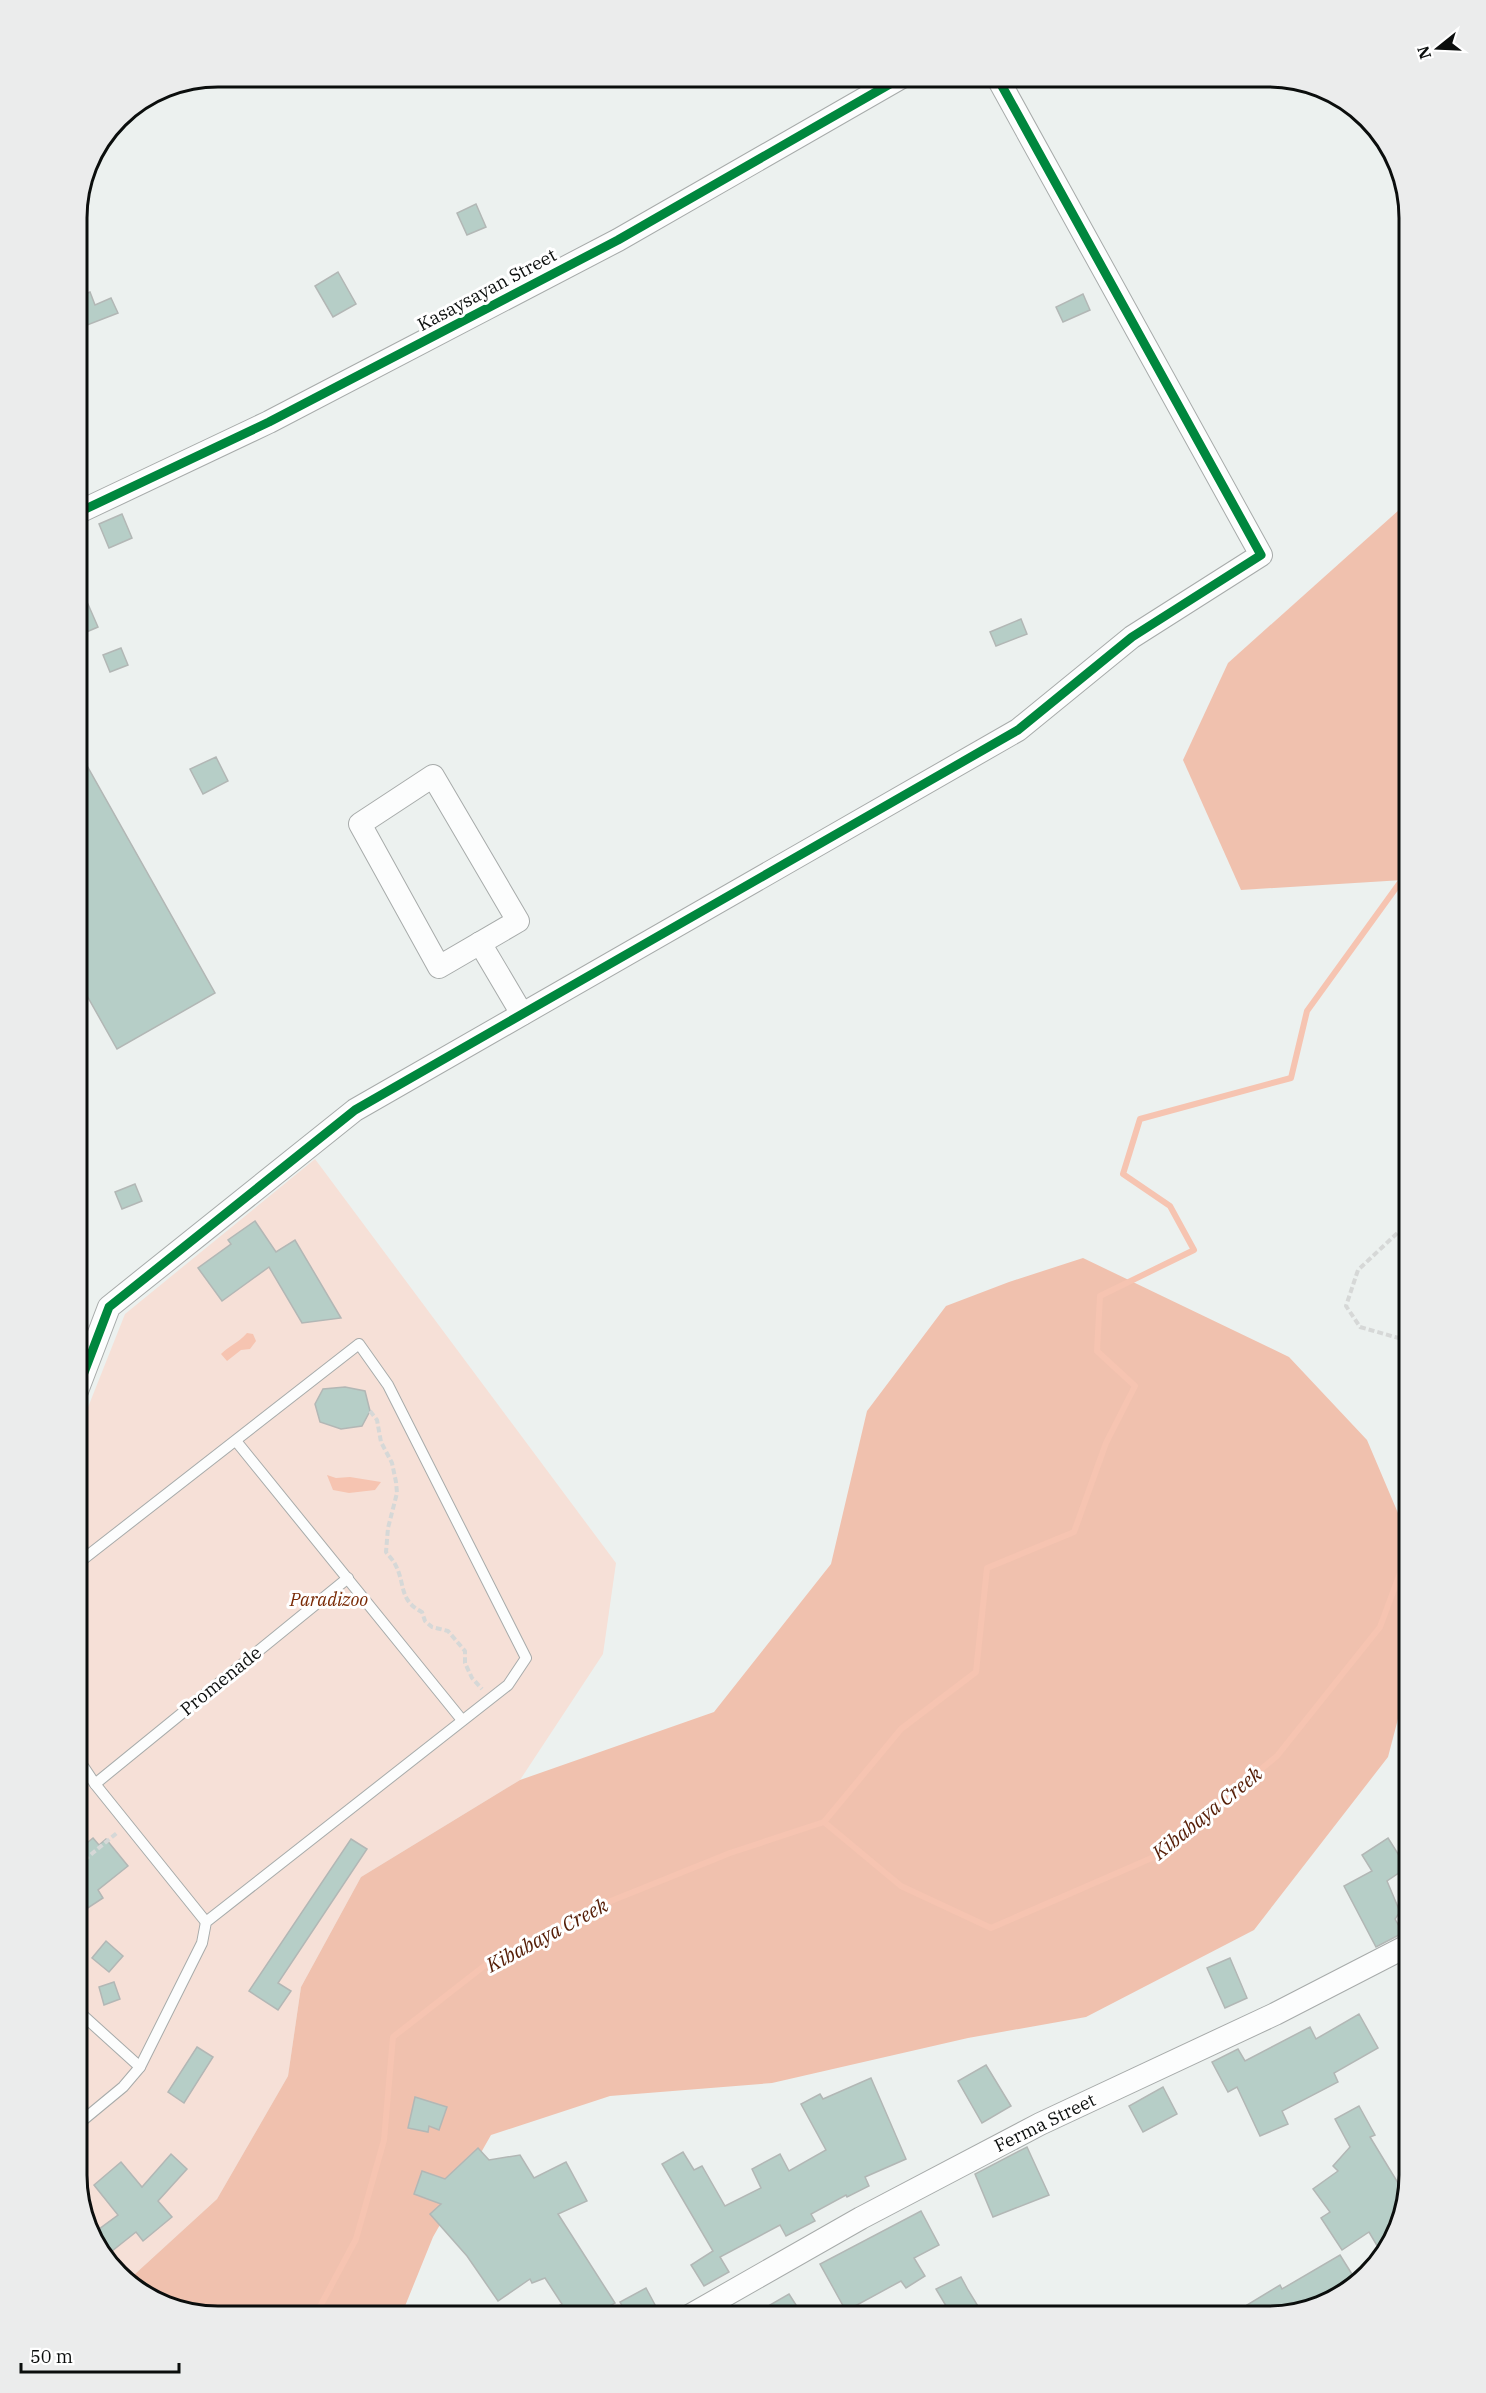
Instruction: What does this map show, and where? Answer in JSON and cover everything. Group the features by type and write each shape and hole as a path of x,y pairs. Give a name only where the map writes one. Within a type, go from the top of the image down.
{"street":[{"name":"Kasaysayan Street","path":"87,508 269,422 618,240 885,87"},
{"path":"87,1365 109,1307 355,1110 1018,730 1132,637 1261,555 1003,87"},
{"path":"433,776 518,921 480,943 440,967 360,824 433,776"},
{"path":"480,943 522,1014"},
{"name":"Ferma Street","path":"707,2306 861,2218 1040,2124 1275,2014 1399,1951"}],"lane":[{"path":"87,1556 359,1344 388,1385 526,1658 508,1685 206,1922 202,1943 140,2067 123,2087 87,2116"},
{"path":"236,1441 462,1720"},
{"name":"Promenade","path":"94,1784 348,1578"},
{"path":"87,1774 206,1922"},
{"path":"87,2020 140,2067"}],"path":[{"path":"1399,1232 1358,1270 1346,1306 1360,1327 1399,1338"},
{"path":"370,1411 377,1420 381,1442 392,1463 396,1482 397,1493 388,1528 386,1552 395,1564 402,1589 410,1606 422,1612 425,1621 432,1627 448,1631 465,1651 465,1663 472,1678 490,1699"},
{"path":"87,1857 128,1824"}],"green space":[{"name":"Paradizoo","path":"315,1159 616,1563 603,1654 520,1780 361,1877 301,1987 288,2076 217,2199 134,2274 109,2248 97,2225 91,2209 87,2175 87,1410 125,1314"}],"shaded area":[{"path":"1399,510 1399,880 1241,890 1183,760 1228,663"},
{"path":"1083,1258 1289,1357 1367,1440 1399,1515 1399,1715 1388,1757 1254,1930 1086,2017 968,2038 772,2083 610,2096 491,2135 433,2237 405,2306 210,2306 176,2299 145,2284 134,2274 217,2199 288,2076 301,1987 361,1877 520,1780 714,1712 831,1564 867,1411 946,1306 1009,1282"},
{"path":"247,1333 253,1334 256,1341 250,1349 241,1350 227,1361 221,1354"},
{"path":"327,1475 336,1478 350,1477 381,1482 375,1490 349,1493 333,1490"}],"building":[{"path":"476,204 486,227 467,235 457,213"},
{"path":"338,272 356,304 333,317 315,286"},
{"path":"90,292 95,305 111,298 118,313 87,325 87,293"},
{"path":"1083,294 1090,310 1063,322 1056,307"},
{"path":"122,514 132,538 109,548 99,524"},
{"path":"87,602 98,627 87,632"},
{"path":"1021,619 1027,634 996,646 990,632"},
{"path":"121,648 128,665 110,672 103,655"},
{"path":"216,757 228,781 203,794 190,769"},
{"path":"87,766 215,993 117,1049 87,996"},
{"path":"135,1184 142,1201 122,1209 115,1192"},
{"path":"255,1221 276,1252 295,1240 341,1318 302,1323 269,1267 222,1301 198,1268 231,1244 228,1240"},
{"path":"345,1387 365,1391 370,1411 362,1426 341,1429 320,1422 315,1404 323,1389"},
{"path":"93,1838 99,1845 106,1839 128,1866 98,1890 103,1898 87,1908 87,1843"},
{"path":"1388,1838 1399,1855 1399,1873 1387,1881 1399,1910 1395,1919 1399,1926 1399,1935 1376,1947 1344,1886 1372,1871 1362,1855"},
{"path":"351,1839 367,1849 278,1983 291,1991 278,2010 249,1991"},
{"path":"106,1941 123,1956 109,1972 92,1958"},
{"path":"1230,1958 1247,1998 1225,2008 1207,1968"},
{"path":"114,1982 120,1999 104,2005 99,1987"},
{"path":"1359,2014 1378,2048 1334,2073 1338,2082 1282,2111 1288,2124 1260,2136 1237,2087 1228,2092 1212,2062 1238,2049 1245,2061 1310,2027 1316,2039"},
{"path":"197,2047 213,2057 184,2103 168,2092"},
{"path":"986,2065 1011,2106 982,2123 958,2081"},
{"path":"871,2078 906,2159 865,2177 869,2186 847,2197 846,2195 811,2214 815,2221 786,2236 780,2225 720,2257 729,2272 704,2286 691,2265 713,2251 662,2164 683,2152 694,2170 702,2166 725,2206 761,2188 752,2169 780,2154 789,2171 826,2150 801,2104 820,2094 823,2099"},
{"path":"1163,2087 1177,2114 1143,2132 1129,2106"},
{"path":"415,2097 447,2107 439,2130 429,2126 428,2132 408,2128"},
{"path":"1359,2106 1375,2135 1370,2137 1399,2183 1395,2209 1377,2246 1369,2232 1342,2250 1321,2218 1330,2212 1313,2189 1338,2171 1333,2166 1350,2147 1335,2119"},
{"path":"1027,2147 1049,2195 993,2217 975,2174"},
{"path":"478,2148 489,2160 520,2155 534,2178 566,2162 587,2201 558,2214 615,2303 610,2306 558,2306 562,2304 545,2278 532,2283 530,2279 498,2301 467,2256 430,2214 441,2204 414,2194 422,2171 445,2179"},
{"path":"171,2154 187,2169 158,2201 172,2217 143,2241 136,2232 112,2251 99,2229 118,2215 94,2185 121,2162 142,2187"},
{"path":"921,2211 939,2245 914,2258 925,2276 906,2288 901,2281 855,2306 843,2306 820,2264"},
{"path":"1340,2255 1353,2275 1341,2284 1310,2299 1276,2306 1247,2305 1280,2285 1282,2289"},
{"path":"961,2277 978,2306 946,2306 936,2289"},
{"path":"646,2288 656,2306 622,2306 620,2302"},
{"path":"789,2294 797,2306 768,2306"}],"waterway":[{"name":"Kibabaya Creek","path":"320,2306 356,2239 384,2140 393,2037 488,1963 596,1907 730,1853 824,1822 901,1729 976,1672 987,1568 1074,1532 1106,1443 1135,1386 1097,1351 1100,1296 1194,1250 1170,1206 1123,1174 1140,1119 1291,1078 1307,1011 1399,884"},
{"name":"Kibabaya Creek","path":"824,1822 901,1886 991,1928 1154,1857 1277,1756 1380,1627 1399,1576"}],"cycle path":[{"path":"87,508 269,422 618,240 885,87"},
{"path":"87,1365 109,1307 355,1110 1018,730 1132,637 1261,555 1003,87"}]}
